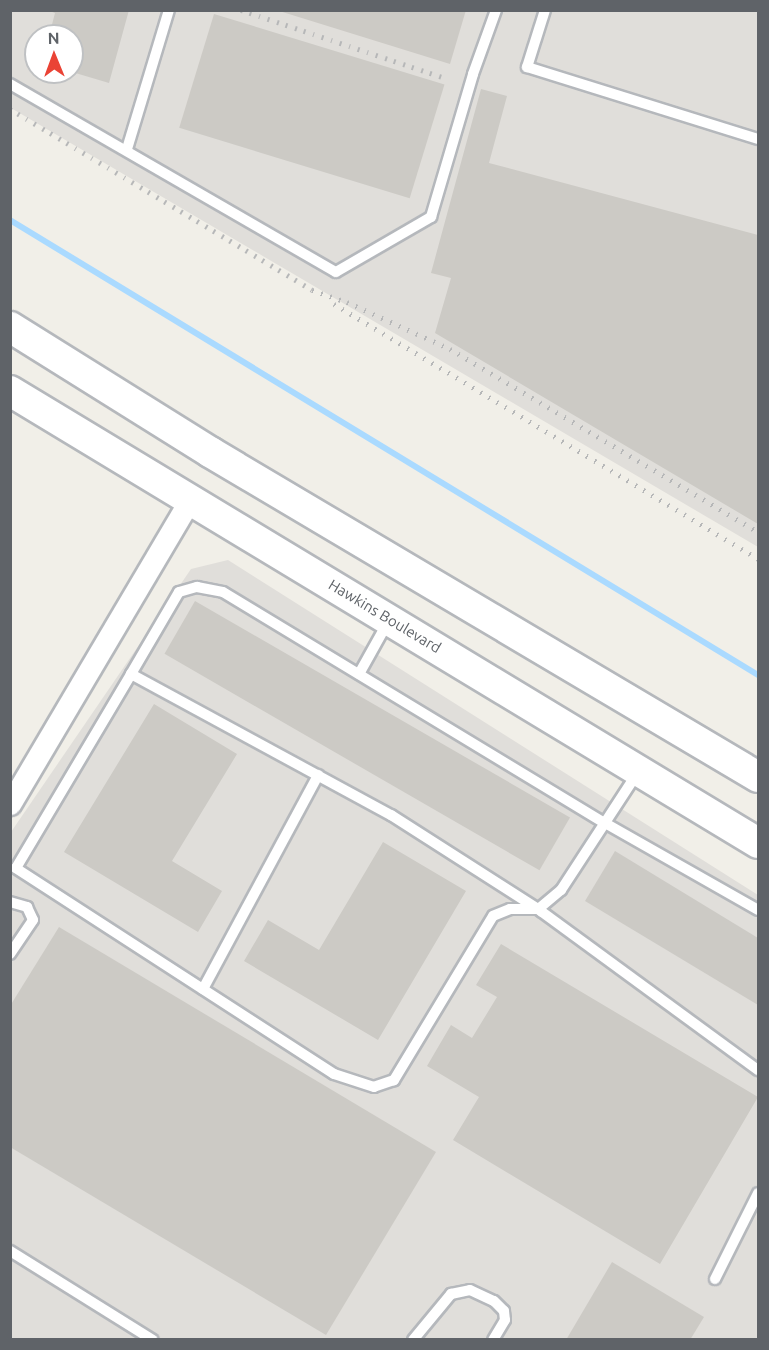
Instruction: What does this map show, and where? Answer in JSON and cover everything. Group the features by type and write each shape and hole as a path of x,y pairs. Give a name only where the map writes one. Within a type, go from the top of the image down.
{"main road":[{"path":"10,327 210,452 759,777"},
{"name":"Hawkins Boulevard","path":"10,391 191,498 759,843"},
{"path":"191,498 210,452"}],"street":[{"path":"10,804 191,498"}],"lane":[{"path":"127,149 169,10"},
{"path":"10,84 127,149 336,272 431,217 473,74 496,10"},
{"path":"545,10 527,67 759,139"},
{"path":"639,771 605,823 561,890 538,909 510,909 493,915 394,1080 374,1087 334,1074 15,868 179,592 197,587 223,592 605,823 758,908"},
{"path":"359,674 390,619"},
{"path":"130,674 391,815 538,909 759,1070"},
{"path":"203,989 318,775"},
{"path":"10,902 27,907 33,920 10,954"},
{"path":"715,1280 759,1193"},
{"path":"10,1251 153,1340"},
{"path":"412,1340 451,1294 470,1290 494,1301 504,1311 505,1320 493,1340"}],"shaded area":[{"path":"11,11 758,11 758,547 11,108"},
{"path":"228,560 758,895 758,1339 11,1340 11,832 191,569"}],"building":[{"path":"47,10 129,10 109,83 84,76 84,24 52,24 55,13"},
{"path":"276,10 466,10 450,64"},
{"path":"214,14 444,84 410,198 179,128"},
{"path":"481,89 507,96 489,163 758,235 758,524 435,333 451,278 431,273"},
{"path":"195,601 570,817 539,870 164,654"},
{"path":"154,704 237,754 172,861 222,891 198,932 64,852"},
{"path":"383,842 466,891 378,1040 244,961 268,920 319,950"},
{"path":"615,851 758,938 758,1005 585,901"},
{"path":"59,927 436,1152 326,1335 10,1147 10,1006"},
{"path":"501,944 758,1097 660,1264 453,1140 479,1097 427,1066 451,1025 472,1038 497,997 476,985"},
{"path":"612,1262 704,1317 690,1340 566,1340"}],"waterway":[{"path":"10,220 758,675"}],"railway":[{"path":"241,10 448,79"},
{"path":"10,109 312,290 347,302 450,349 758,532"},
{"path":"334,304 758,559"}]}
